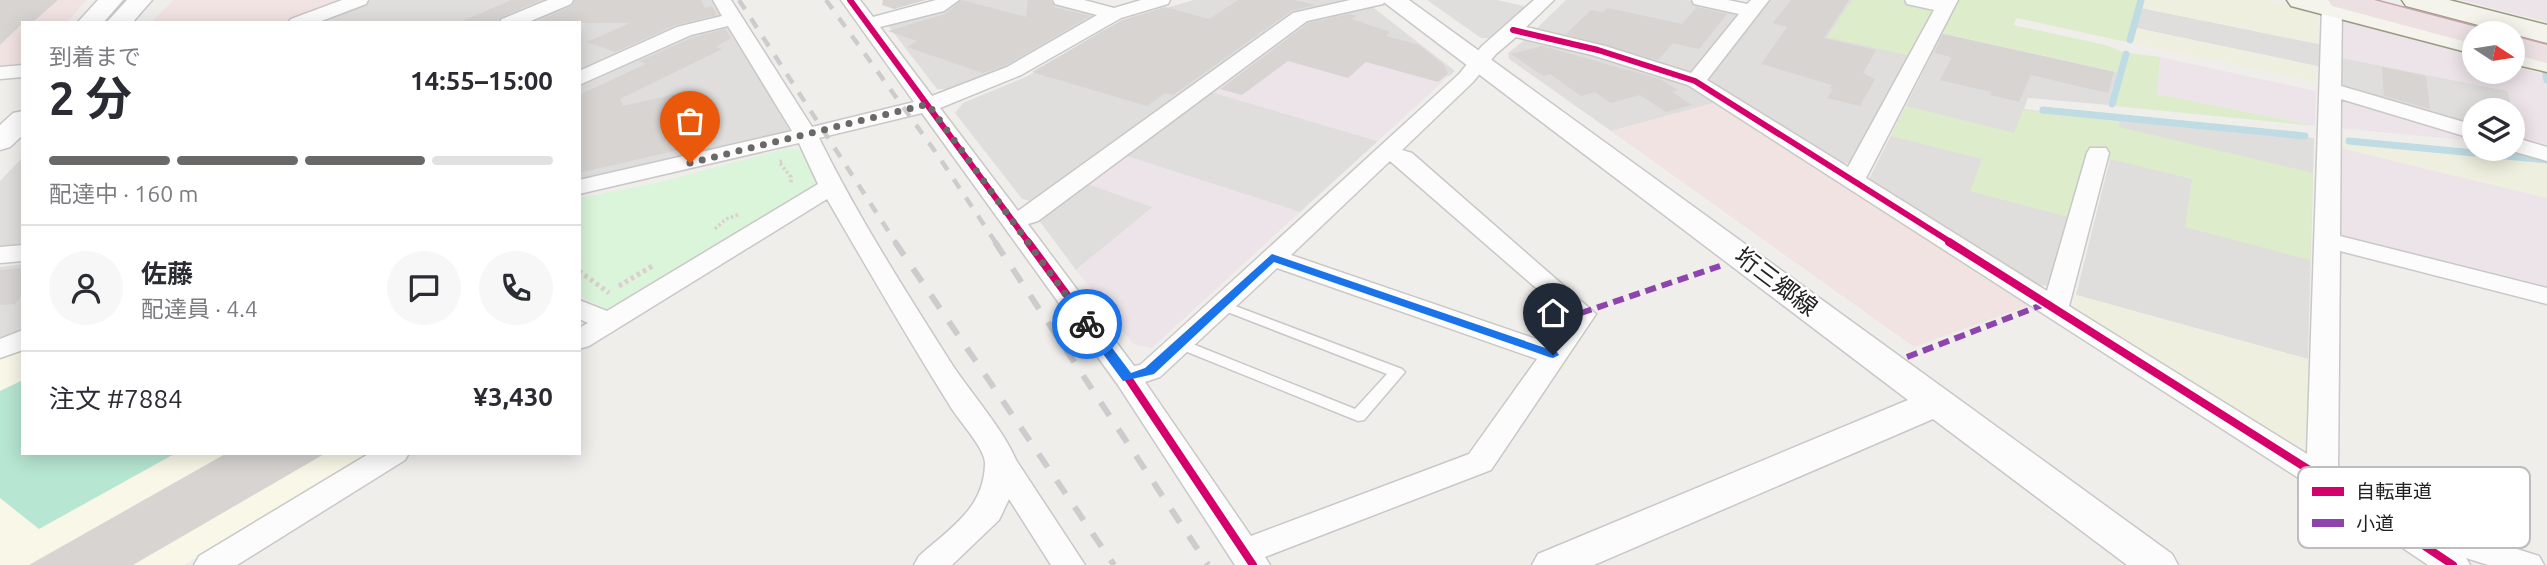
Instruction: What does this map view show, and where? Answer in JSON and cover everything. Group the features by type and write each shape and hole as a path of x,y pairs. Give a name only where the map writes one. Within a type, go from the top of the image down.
{"highway":[{"path":"2378,0 2462,22"},
{"path":"2337,4 2462,32"},
{"path":"2525,38 2547,44"},
{"path":"2525,48 2547,54"}],"main road":[{"path":"2301,0 2337,4 2462,41"},
{"path":"2416,0 2547,34"},
{"path":"2525,58 2547,63"}],"street":[{"path":"91,21 111,0"},
{"path":"120,21 140,0"},
{"path":"303,21 359,0"},
{"path":"514,21 564,0"},
{"path":"722,0 806,135 831,186 909,318 967,410 996,449 1000,461 1068,565"},
{"path":"850,0 1128,378 1249,559 1480,462 1582,314 1404,158 1385,151"},
{"path":"869,24 937,7 950,0"},
{"path":"1062,0 1114,15"},
{"path":"581,187 644,174 928,104 1014,71 1114,15 1161,0"},
{"path":"1011,221 1029,216 1300,17 1376,0"},
{"name":"垳三郷線","path":"1393,0 2157,565"},
{"path":"1128,378 1150,371 1180,344 1466,78 1478,61 1545,0"},
{"path":"1702,0 1756,6"},
{"path":"1853,180 1947,3 1914,0"},
{"path":"2322,467 2329,89 2337,4"},
{"path":"1695,82 1756,6"},
{"path":"581,78 684,31 734,19"},
{"path":"1513,30 1598,50 1695,82 2305,467"},
{"path":"0,73 21,71"},
{"path":"2329,89 2462,128"},
{"path":"0,116 21,96"},
{"path":"0,141 21,121"},
{"path":"2525,148 2547,154"},
{"path":"2055,309 2098,153"},
{"path":"581,339 831,186"},
{"path":"2325,240 2547,296"},
{"path":"0,255 21,253"},
{"path":"1272,257 1553,355"},
{"path":"581,309 608,322"},
{"path":"0,349 21,340"},
{"path":"1553,565 1938,402"},
{"path":"211,565 391,455"},
{"path":"931,565 988,512 997,487 1000,461"},
{"path":"2428,548 2453,565"},
{"path":"2475,548 2528,565"}],"lane":[{"path":"1180,344 1358,416 1397,372 1222,305"}],"path":[{"path":"789,159 779,162 791,177 789,187"},
{"path":"707,236 726,219 747,211"},
{"path":"581,273 608,293 633,275 659,263"}],"shaded area":[{"path":"0,0 87,0 68,21 21,21 21,65 0,69"},
{"path":"173,0 349,0 293,21 153,21"},
{"path":"371,0 554,0 504,21 316,21"},
{"path":"573,0 714,0 724,18 581,73 581,21 524,21"},
{"path":"959,0 1045,0 1097,15 1009,67 953,90 937,89 886,23"},
{"path":"1194,0 1357,0 1293,15 1036,202 1022,199 955,113 963,103 1028,76 1100,32 1130,18"},
{"path":"1427,0 1497,0 1528,7 1493,38 1481,38"},
{"path":"1566,0 1686,0 1740,12 1692,73 1534,31"},
{"path":"1769,0 1899,0 1936,8 1853,164 1837,162 1707,82"},
{"path":"2460,0 2547,0 2547,22"},
{"path":"1370,5 1455,71 1449,76 1323,42 1299,23"},
{"path":"2141,8 2323,45 2322,67 2136,28"},
{"path":"2339,19 2462,52 2462,82 2338,57"},
{"path":"1299,23 1335,32 1324,42 1449,76 1378,141 1208,91"},
{"path":"728,25 791,133 581,182 581,83 688,33"},
{"path":"1937,32 2117,72 2108,105 2028,98 2024,109 2096,117 2048,286 2030,284 1867,183 1932,54 1927,53"},
{"path":"1527,38 1606,58 1693,86 1718,102 1611,131 1509,59 1508,53"},
{"path":"2160,57 2316,91 2315,126 2156,94"},
{"path":"2338,57 2462,82 2462,84 2508,91 2509,98 2462,98 2462,123 2338,86"},
{"path":"2525,69 2547,75 2547,149 2525,143 2525,98 2510,98 2508,91 2473,84 2525,84"},
{"path":"1208,91 1378,141 1300,212 1123,155"},
{"path":"2338,98 2349,98 2462,132 2462,140 2338,128"},
{"path":"1718,102 2033,304 1914,347 1611,131"},
{"path":"2120,119 2314,138 2308,359 2076,295"},
{"path":"2337,147 2547,198 2547,289 2337,237"},
{"path":"1123,155 1300,212 1152,348 1133,344 1076,270 1153,207 1085,183"},
{"path":"21,159 21,246 0,249 0,181"},
{"path":"1085,183 1153,207 1076,270 1038,219"},
{"path":"21,264 21,332 0,342 0,267"},
{"path":"21,347 21,455 366,455 184,565 0,565 0,356"}],"green space":[{"path":"1852,0 1899,0 1936,8 1911,56 1827,37"},
{"path":"1954,0 2138,0 2126,42 2017,18 2013,25 2106,45 2123,52 2117,72 1937,32"},
{"path":"2143,0 2269,0 2318,14 2317,43 2141,8"},
{"path":"2136,28 2316,66 2316,82 2132,43"},
{"path":"2129,53 2160,57 2157,94 2315,126 2114,106"},
{"path":"1906,106 2014,133 2023,110 2120,119 2119,127 2313,173 2310,260 2185,227 2192,179 2110,159 2110,155 2087,149 2068,217 1970,191 1982,159 1891,136"},
{"path":"2338,141 2462,153 2462,161 2547,162 2547,198 2337,147"},
{"path":"789,148 800,150 818,183 813,190 619,308 607,309 581,297 581,198 652,184"},
{"path":"2076,295 2308,359 2306,444 2284,441 2072,310"},
{"path":"21,381 21,455 172,455 39,529 0,498 0,391"}],"building":[{"path":"0,0 58,0 34,21 21,21 21,25 0,45"},
{"path":"511,0 541,0 501,17 498,21 463,21"},
{"path":"575,0 701,0 705,8 712,6 717,15 676,25 615,52 587,42 630,23 538,21 572,6"},
{"path":"883,0 926,0 894,9 882,5"},
{"path":"962,0 1026,17 1028,0 1051,0 1054,7 1090,16 1006,65 983,73 907,47 917,41 888,31 945,14"},
{"path":"1238,0 1294,0 1315,5 1291,11 1173,95 1165,93 1147,106 1032,72 1122,20 1165,7 1209,19"},
{"path":"1791,0 1849,0 1824,38 1876,50 1863,73 1875,79 1860,106 1827,98 1833,89 1830,88 1832,85 1761,64 1787,27 1773,23"},
{"path":"1697,7 1727,14 1699,49 1673,43 1658,60 1566,34 1591,10 1603,12 1608,8 1682,24"},
{"path":"1349,14 1356,16 1352,19 1390,32 1386,36 1419,45 1444,65 1448,74 1438,82 1366,62 1348,78 1288,61 1242,95 1220,89 1308,23"},
{"path":"725,29 731,38 715,47 722,49 620,99 623,106 685,92 709,143 581,173 581,94 646,64 639,61 692,38"},
{"path":"1943,34 2114,72 2108,93 2031,75 2019,102 1990,95 1992,92 1940,80 1952,57 1934,53"},
{"path":"1542,46 1660,79 1678,90 1672,92 1692,105 1666,112 1640,95 1611,103 1595,92 1581,96 1550,74 1543,76 1511,54"},
{"path":"2382,67 2426,76 2430,109 2384,96"},
{"path":"21,268 21,296 15,304 0,305 0,270"},
{"path":"223,455 323,455 133,565 29,565"}],"waterway":[{"path":"2130,40 2141,0"},
{"path":"2112,104 2126,54"},
{"path":"2546,75 2547,80"},
{"path":"2043,110 2305,136"},
{"path":"2349,141 2547,160"}],"railway":[{"path":"739,0 896,243"},
{"path":"826,0 937,154 996,243"},
{"path":"895,242 1114,565"},
{"path":"995,242 1208,565"}],"marked path":[{"path":"1581,313 1720,266"},
{"path":"1907,357 2047,303"}],"cycle path":[{"path":"850,0 1128,378 1253,565"},
{"path":"1513,30 1598,50 1695,81 2305,467"},
{"path":"2427,548 2453,565"}],"way so far":[{"path":"690,163 928,104 1087,324"}],"route":[{"path":"1087,324 1128,378 1150,371 1272,257 1553,355"}]}
